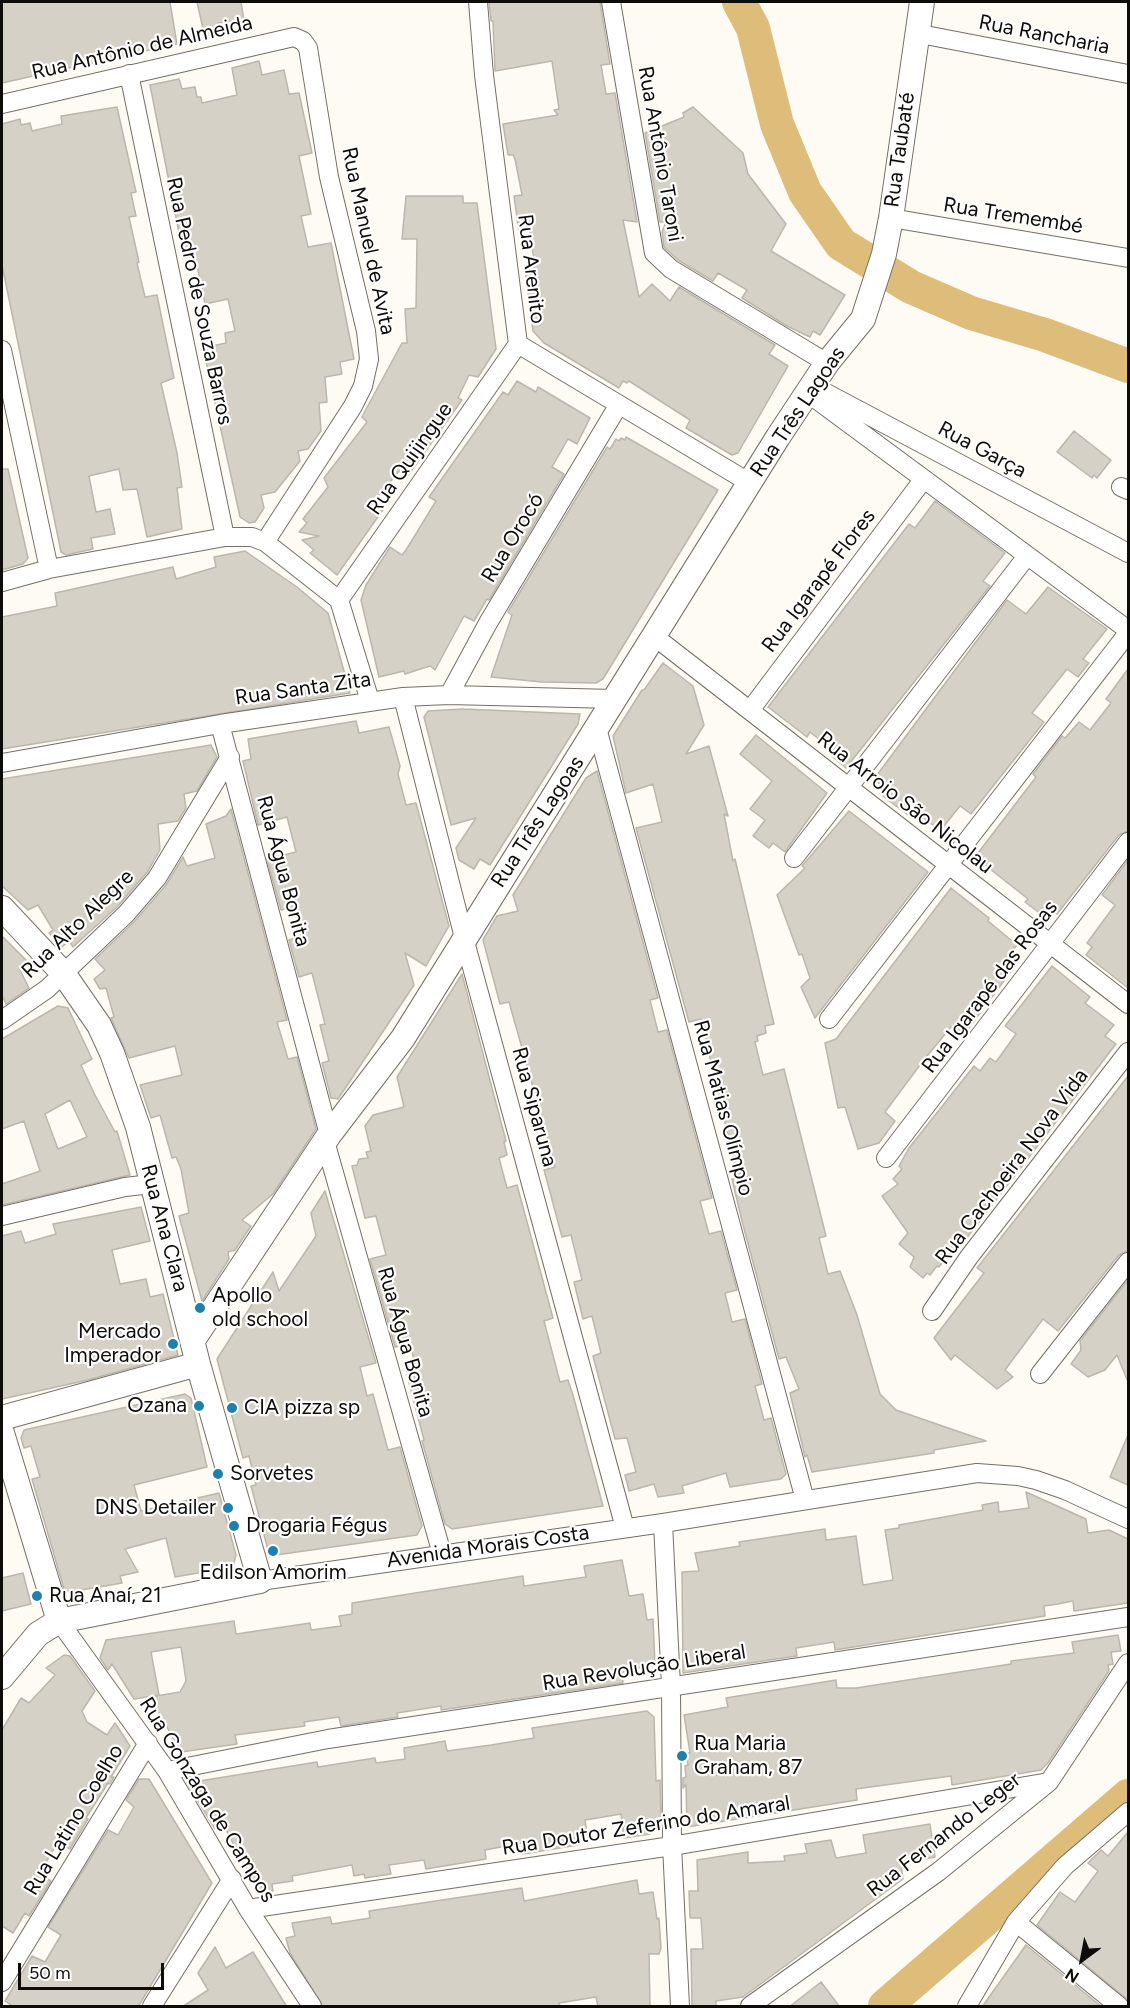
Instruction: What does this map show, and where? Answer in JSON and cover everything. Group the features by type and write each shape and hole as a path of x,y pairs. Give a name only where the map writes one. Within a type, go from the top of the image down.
{"street":[{"name":"Rua Arenito","path":"478,2 485,87 518,344 750,483"},
{"name":"Rua Antônio Taroni","path":"611,2 654,253 671,269 827,363"},
{"name":"Rua Taubaté","path":"872,297 891,218 915,33 922,2"},
{"name":"Rua Rancharia","path":"915,33 1128,74"},
{"name":"Rua Antônio de Almeida","path":"2,104 294,37"},
{"name":"Rua Manuel de Avita","path":"265,542 353,406 363,386 369,359 366,332 329,177 310,58 303,41 294,37"},
{"name":"Rua Pedro de Souza Barros","path":"129,74 225,537"},
{"name":"Rua Tremembé","path":"891,218 1128,258"},
{"name":"Rua Três Lagoas","path":"194,1340 327,1138 403,1038 750,483 827,363 855,331 872,297"},
{"name":"Rua Quijingue","path":"339,600 518,344"},
{"path":"2,350 49,569"},
{"path":"811,390 923,480 1128,631 950,866 829,1019"},
{"name":"Rua Garça","path":"811,390 1128,553"},
{"name":"Rua Orocó","path":"449,695 488,623 618,406"},
{"name":"Rua Igarapé Flores","path":"751,709 923,480"},
{"path":"2,582 49,569 225,537 241,535 265,542 339,600 370,701"},
{"path":"794,858 1027,556"},
{"name":"Rua Arroio São Nicolau","path":"655,636 1128,1004"},
{"name":"Rua Santa Zita","path":"2,764 220,724 403,697 449,695 615,699"},
{"name":"Rua Siparuna","path":"403,697 464,938 625,1528"},
{"name":"Rua Água Bonita","path":"220,724 327,1138 442,1554"},
{"name":"Rua Matias Olímpio","path":"597,728 805,1500"},
{"name":"Rua Alto Alegre","path":"2,1020 46,989 126,914 156,878 195,818 230,757"},
{"name":"Rua Igarapé das Rosas","path":"886,1158 1128,842"},
{"name":"Rua Ana Clara","path":"2,908 63,973 99,1025 112,1053 138,1127 151,1184 194,1340 198,1364 260,1581"},
{"name":"Rua Cachoeira Nova Vida","path":"932,1311 969,1257 1128,1052"},
{"path":"2,1216 125,1186 151,1184"},
{"path":"1040,1374 1128,1262"},
{"path":"2,1418 198,1364"},
{"path":"2,1433 59,1621"},
{"name":"Avenida Morais Costa","path":"2,1677 38,1634 59,1621 260,1581 663,1523 977,1473 998,1473 1027,1478 1065,1490 1128,1519"},
{"path":"663,1523 671,1686 672,1846 681,2007"},
{"name":"Rua Revolução Liberal","path":"167,1771 328,1739 1128,1617"},
{"name":"Rua Gonzaga de Campos","path":"59,1621 167,1771 248,1909 312,2007"},
{"name":"Rua Fernando Leger","path":"750,2007 938,1872 1049,1782 1128,1663"},
{"name":"Rua Latino Coelho","path":"2,1982 148,1743"},
{"name":"Rua Doutor Zeferino do Amaral","path":"248,1909 672,1846 1049,1782"},
{"path":"967,2007 1016,1922 1065,1866 1128,1812"},
{"path":"152,2007 232,1880"},
{"path":"1016,1922 1119,2007"}],"building":[{"path":"2,2 170,2 177,44 2,83"},
{"path":"197,2 241,2 244,20 218,23 219,35 205,38"},
{"path":"489,2 600,2 610,64 601,65 606,94 615,93 637,222 623,220 639,297 652,284 670,301 679,287 775,345 769,354 788,366 738,453 732,455 686,428 690,420 629,381 627,383 623,381 619,388 544,343 533,331 525,270 535,268 530,231 519,232 514,196 522,195 515,159 513,155 508,155 503,124 558,115 554,110 559,109 552,61 495,71 493,21 491,21"},
{"path":"259,61 262,75 284,70 289,94 299,93 312,153 299,156 311,214 301,216 308,247 331,243 354,359 340,362 342,374 325,377 327,402 319,403 321,431 308,449 298,451 300,461 275,492 261,495 264,508 255,522 249,523 240,517 203,348 226,343 225,333 235,331 228,299 205,304 195,256 184,258 150,85 179,79 182,89 195,87 197,97 201,97 202,103 237,95 232,68"},
{"path":"117,107 136,192 131,193 136,216 129,217 139,262 137,263 145,297 157,295 174,378 161,383 177,453 182,487 177,488 182,529 147,537 137,489 123,490 119,469 89,476 96,512 110,509 115,534 91,538 93,549 66,555 61,552 2,265 2,124 20,119 21,125 30,123 32,131 62,124 61,116"},
{"path":"693,107 743,153 748,174 786,224 771,251 845,295 820,335 813,331 810,337 787,326 742,298 747,290 718,273 713,281 678,260 664,247 662,232 666,222 660,222 645,133 684,117 683,113"},
{"path":"406,196 463,196 463,203 477,203 496,349 478,377 469,375 458,398 462,400 407,477 399,471 376,499 385,507 337,575 310,553 314,550 302,540 319,536 299,532 307,523 303,519 328,487 324,478 367,422 362,417 365,411 402,343 407,343 405,309 416,308 417,239 402,239"},
{"path":"517,381 536,392 538,387 590,418 577,444 568,439 552,467 564,474 489,600 487,599 474,621 464,616 435,670 430,666 405,674 404,671 379,677 361,600 366,585 390,547 402,555 406,550 436,501 429,497 503,392 508,395"},
{"path":"1074,431 1111,460 1097,478 1094,475 1092,478 1057,452"},
{"path":"626,437 718,490 603,679 596,683 542,682 491,677 512,615 508,612 607,447 610,449 616,439 625,440"},
{"path":"2,469 8,469 28,558 23,564 2,570"},
{"path":"935,501 1005,553 983,581 990,586 846,768 833,757 836,753 810,732 807,737 768,707 909,524 915,528"},
{"path":"245,551 297,587 328,613 350,693 2,749 2,617 57,606 55,593 173,567 176,579 216,567 214,557"},
{"path":"1048,587 1107,629 1083,659 1089,663 1078,677 1067,669 1032,713 1044,722 971,814 960,806 940,831 913,809 908,815 883,796 888,790 874,779 1007,600 1026,614"},
{"path":"663,663 693,686 704,725 686,754 709,746 728,816 724,814 733,861 735,859 774,1024 765,1026 766,1033 757,1036 758,1041 755,1042 763,1075 784,1069 826,1236 819,1238 828,1274 840,1271 857,1315 880,1394 896,1410 986,1441 934,1450 934,1453 812,1472 807,1455 805,1457 790,1393 799,1389 786,1357 779,1359 743,1225 732,1179 738,1178 701,1019 689,1022 636,828 662,822 653,784 626,793 613,736 642,690"},
{"path":"1128,669 1128,831 1119,835 1057,914 1046,905 1038,912 1025,902 1028,899 985,865 988,861 978,853 1036,777 1033,774 1062,736 1065,738 1079,722 1090,730 1111,703 1106,699"},
{"path":"463,709 580,714 578,724 490,865 480,859 474,869 459,860 456,848 476,818 451,825 424,717 428,711"},
{"path":"356,721 359,733 389,727 400,766 398,774 406,805 416,803 449,926 426,966 405,953 414,985 338,1099 331,1098 322,1063 329,1061 320,1025 325,1024 312,973 299,977 289,940 301,936 294,907 281,910 267,859 296,852 287,817 258,825 243,761 251,759 248,739"},
{"path":"756,735 827,793 785,852 773,843 769,848 753,836 765,820 750,809 772,781 740,754"},
{"path":"211,745 217,757 197,791 184,794 186,808 178,821 158,824 160,850 148,871 118,906 73,947 69,941 62,947 49,933 53,930 38,905 28,910 2,886 2,779"},
{"path":"597,771 658,998 650,1000 658,1032 667,1030 712,1198 700,1201 709,1234 721,1231 737,1290 725,1293 732,1322 745,1319 762,1384 755,1386 764,1420 771,1418 786,1474 781,1479 730,1487 726,1473 682,1486 684,1493 658,1497 654,1484 629,1491 625,1475 636,1472 627,1438 615,1439 593,1356 601,1353 592,1316 583,1319 574,1282 582,1280 571,1235 562,1237 544,1170 555,1167 509,1002 500,1004 483,940 497,916 518,911 513,895 586,778"},
{"path":"231,809 287,1020 277,1022 288,1059 297,1057 316,1129 273,1194 242,1220 251,1226 235,1250 228,1252 229,1259 202,1301 179,1216 189,1213 181,1169 176,1157 172,1158 160,1115 151,1118 140,1085 182,1075 175,1046 129,1058 111,1018 114,1017 106,988 100,989 94,979 105,970 95,959 134,922 166,885 183,857 187,866 215,858 206,824 226,816"},
{"path":"849,811 928,872 815,1018 801,987 810,978 777,895 805,868 802,866"},
{"path":"1128,860 1128,988 1086,955 1092,947 1087,943 1115,905 1102,895"},
{"path":"951,888 989,918 988,921 1017,945 1005,959 1015,966 963,1036 951,1027 923,1061 885,1112 895,1121 879,1143 858,1149 845,1107 838,1108 825,1043 836,1039"},
{"path":"2,936 28,962 19,968 29,988 6,1004 2,995"},
{"path":"1052,966 1090,997 1085,1003 1114,1025 1105,1036 1116,1044 956,1252 953,1254 951,1252 939,1267 937,1266 930,1275 927,1273 923,1278 910,1267 914,1257 899,1244 908,1233 882,1196 898,1184 893,1179 902,1169 899,1166 909,1148 974,1066 980,1071 990,1058 996,1062 1016,1034 1005,1026"},
{"path":"462,974 506,1141 504,1142 507,1155 499,1158 507,1188 517,1185 553,1318 544,1321 560,1382 568,1380 603,1506 452,1529 445,1524 407,1375 417,1372 410,1344 395,1347 370,1259 386,1255 376,1216 365,1218 352,1166 357,1165 359,1159 368,1158 366,1152 371,1151 365,1126 373,1115 404,1107 397,1077"},
{"path":"58,1006 68,1008 92,1059 81,1065 115,1132 117,1131 130,1175 2,1205 2,1184 40,1171 24,1121 2,1129 2,1039","holes":["70,1100 87,1137 58,1149 45,1114"]},
{"path":"1128,1076 1128,1251 1119,1255 1058,1331 1043,1319 1005,1370 1013,1377 997,1389 955,1355 951,1360 934,1338 984,1273 977,1268"},
{"path":"325,1191 376,1363 360,1367 367,1396 373,1394 388,1450 400,1447 422,1526 417,1535 276,1555 268,1550 251,1486 256,1485 249,1456 243,1458 217,1359 273,1272 279,1291 316,1236 311,1213"},
{"path":"141,1207 150,1241 112,1250 120,1284 146,1279 150,1297 163,1294 178,1355 88,1380 2,1399 2,1236 21,1231 25,1243 56,1234 53,1224"},
{"path":"1128,1280 1128,1382 1117,1355 1105,1370 1088,1377 1071,1364 1081,1350 1080,1341"},
{"path":"185,1394 191,1398 207,1467 134,1485 141,1511 219,1493 236,1555 233,1567 175,1577 166,1538 125,1549 138,1572 120,1576 122,1583 70,1592 64,1589 32,1479 40,1477 31,1446 24,1448 21,1438 24,1430"},
{"path":"1128,1435 1128,1485 1110,1477"},
{"path":"1026,1492 1086,1519 1088,1533 1109,1530 1128,1539 1128,1603 1074,1611 1073,1601 1044,1606 1045,1616 835,1650 834,1642 796,1648 797,1656 683,1673 682,1572 699,1571 695,1553 740,1546 739,1542 825,1529 826,1540 856,1536 863,1585 893,1580 885,1530 899,1528 899,1525 983,1510 982,1505 998,1502 999,1512 1029,1508"},
{"path":"622,1560 629,1596 643,1594 647,1620 653,1619 655,1664 625,1671 622,1673 623,1683 441,1710 441,1706 397,1713 398,1717 341,1726 339,1717 304,1722 305,1726 235,1735 237,1744 181,1752 150,1697 180,1692 186,1681 181,1647 151,1652 159,1695 134,1699 112,1664 108,1670 100,1658 106,1640 234,1621 236,1634 310,1623 311,1630 341,1626 339,1616 352,1614 352,1603 523,1576 524,1586 586,1577 584,1566"},
{"path":"23,1573 31,1604 2,1611 2,1578"},
{"path":"1118,1635 1121,1651 1111,1652 1113,1664 1108,1665 1109,1671 1048,1763 1041,1770 952,1785 951,1776 856,1789 857,1800 687,1827 686,1784 683,1788 683,1778 686,1777 685,1766 688,1765 686,1753 690,1753 684,1715 728,1707 726,1698 836,1680 837,1688 856,1688 1011,1664 1011,1661 1074,1653 1072,1642"},
{"path":"64,1655 70,1656 95,1691 82,1711 87,1722 107,1735 115,1723 130,1746 111,1777 114,1777 110,1784 108,1783 86,1818 88,1819 70,1849 58,1842 39,1874 51,1881 29,1916 25,1913 13,1933 2,1926 2,1730 21,1698 29,1703 55,1675 46,1668"},
{"path":"647,1711 654,1717 656,1781 660,1780 661,1819 650,1834 624,1838 621,1814 585,1820 587,1832 577,1834 578,1845 523,1854 522,1843 485,1850 486,1859 426,1869 424,1860 389,1865 391,1874 365,1878 364,1874 354,1876 352,1865 292,1876 293,1881 272,1884 273,1891 259,1893 224,1826 215,1829 187,1783 317,1762 318,1767 375,1758 376,1763 405,1759 404,1748 445,1741 447,1751 491,1745 534,1738 532,1728"},
{"path":"139,1779 149,1779 212,1883 138,2007 14,2007 5,2001 32,1956 45,1962 61,1935 48,1927 108,1830 118,1835 134,1807 126,1800"},
{"path":"930,1824 935,1857 901,1864 903,1879 743,1997 716,2001 716,2007 692,2007 691,1949 703,1949 701,1918 690,1918 689,1891 698,1891 697,1860 748,1852 748,1863 785,1861 784,1856 807,1853 805,1844 831,1840 836,1858 866,1853 863,1835"},
{"path":"1128,1832 1128,2000 1037,1925 1060,1892 1075,1902 1098,1871 1088,1863 1101,1850 1108,1856"},
{"path":"637,1880 639,1894 653,1892 657,1919 659,1918 661,1948 659,1954 649,1954 650,2007 598,2007 596,1997 559,2003 560,2007 323,2007 290,1953 286,1938 295,1936 292,1923 330,1917 332,1924 370,1918 369,1911 522,1888 524,1901"},
{"path":"1026,1945 1102,2007 982,2007"},
{"path":"215,1947 226,1968 253,1952 287,2007 182,2007 208,1990 198,1973"},
{"path":"821,1982 840,2007 789,2007"}],"waterway":[{"path":"739,2 753,28 777,124 805,192 841,244 911,287 971,313 1045,335 1128,366"},
{"path":"885,2006 1128,1796"}],"place":[{"name":"Apollo old school","path":"200,1308"},
{"name":"Mercado Imperador","path":"173,1344"},
{"name":"Ozana","path":"199,1406"},
{"name":"CIA pizza sp","path":"232,1408"},
{"name":"Sorvetes","path":"218,1474"},
{"name":"DNS Detailer","path":"228,1508"},
{"name":"Drogaria Fégus","path":"234,1526"},
{"name":"Edilson Amorim","path":"273,1551"},
{"name":"Rua Anaí, 21","path":"37,1596"},
{"name":"Rua Maria Graham, 87","path":"682,1756"}]}
